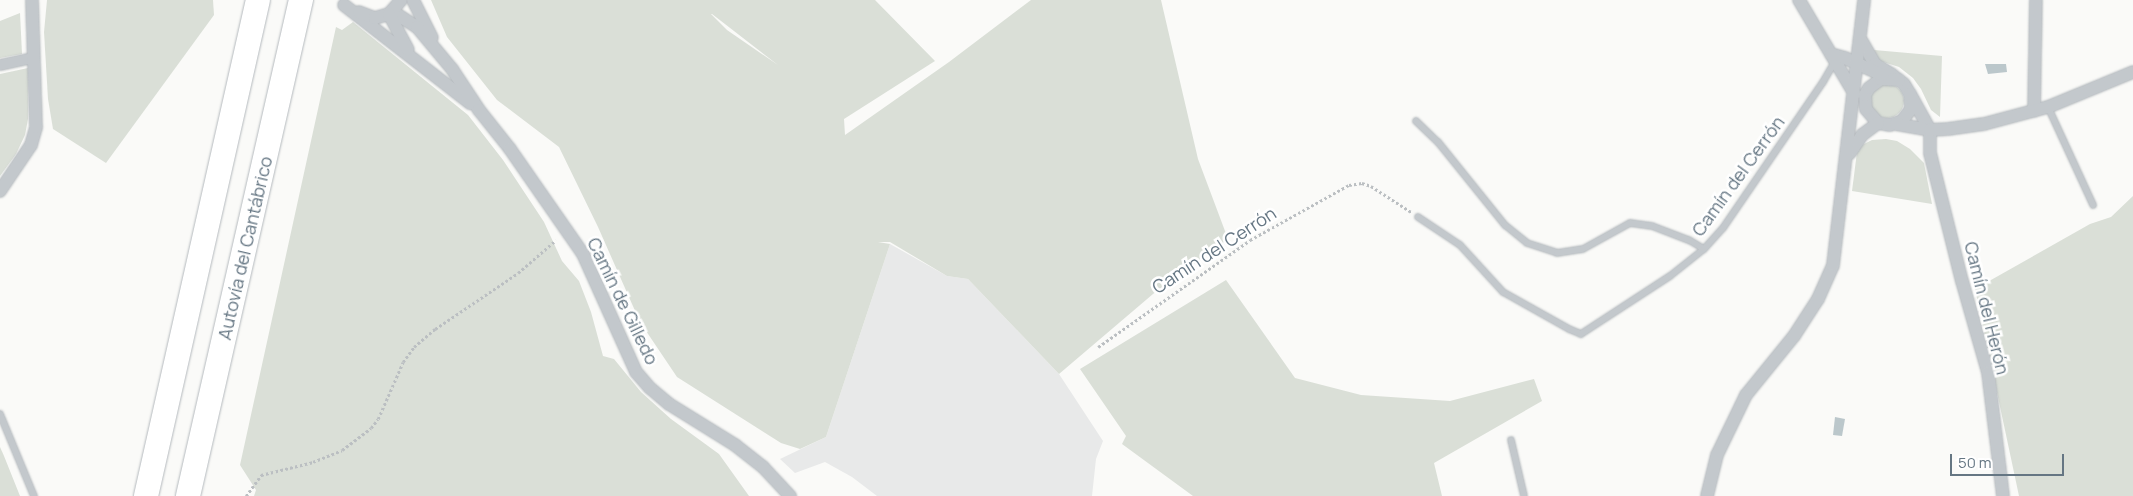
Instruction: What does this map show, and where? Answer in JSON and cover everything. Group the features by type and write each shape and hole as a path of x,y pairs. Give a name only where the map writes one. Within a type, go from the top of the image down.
{"highway":[{"path":"146,496 258,0"},
{"name":"Autovía del Cantábrico","path":"188,496 302,0"}],"street":[{"path":"340,2 375,18 390,13 401,0"},
{"name":"Camín de Gilledo","path":"413,0 438,52"},
{"path":"1799,0 1837,58 1853,91 1878,123"},
{"path":"1707,496 1717,455 1746,395 1794,336 1818,299 1833,265 1840,194 1847,158 1853,91 1861,40 1864,0"},
{"path":"2034,111 2036,0"},
{"name":"Camín de Gilledo","path":"340,2 479,110"},
{"path":"0,191 31,145 36,127 32,3"},
{"name":"Camín de Gilledo","path":"390,13 417,27 438,52 567,230 583,254 636,372 650,388 669,404 763,466 790,496"},
{"name":"Camín de Gilledo","path":"390,13 402,40 417,60"},
{"path":"1837,58 1854,52 1861,40"},
{"path":"1861,40 1875,64 1889,79"},
{"path":"0,65 34,58"},
{"path":"1837,58 1857,64 1908,88 1930,130"},
{"path":"1847,158 1862,135 1878,123 1930,130 1984,124 2048,107 2133,72"},
{"path":"1853,91 1889,79"},
{"path":"1866,109 1865,94 1874,82 1889,79"},
{"path":"1896,124 1908,115 1911,109 1910,94"},
{"name":"Camín del Herón","path":"1930,130 1930,153 1962,281 1988,372 2003,496"}],"lane":[{"name":"Camín del Cerrón","path":"1418,217 1460,245 1503,292 1569,330 1582,334 1670,276 1704,249 1723,228 1823,82 1837,58"},
{"path":"2048,107 2093,205"},
{"path":"1416,121 1438,142 1505,225 1527,243 1557,253 1583,250 1630,223 1652,226 1689,240 1704,249"},
{"path":"0,414 34,496"},
{"path":"1511,440 1524,496"}],"path":[{"name":"Camín del Cerrón","path":"1098,347 1250,240 1349,185 1362,183 1371,186 1418,217"},
{"path":"246,496 261,475 313,462 342,450 371,428 378,419 403,362 414,347 435,329 518,273 567,230"}],"shaded area":[{"path":"47,0 213,0 214,15 106,163 53,129 48,99 44,32"},
{"path":"431,0 875,0 935,61 844,119 845,135 949,62 1031,0 1161,0 1198,159 1228,239 1153,294 1059,374 968,279 947,276 890,242 878,242 890,244 826,437 800,449 781,443 677,377 640,322 598,227 559,147 497,100 447,37","holes":["712,14 778,65 727,30"]},
{"path":"20,13 22,54 0,58 0,21"},
{"path":"353,22 468,115 503,160 544,222 562,261 579,281 591,312 603,356 614,359 641,392 671,419 719,454 749,496 254,496 256,490 240,465 336,27 342,30"},
{"path":"1874,50 1942,56 1940,117 1931,110 1921,89 1913,78 1899,67 1877,60"},
{"path":"1985,64 2006,64 2007,72 1988,74"},
{"path":"28,68 28,119 25,135 16,154 0,176 0,74"},
{"path":"1887,84 1899,89 1904,101 1899,113 1887,118 1875,113 1870,101 1875,89"},
{"path":"1886,139 1897,141 1910,149 1924,163 1932,204 1852,191 1857,152 1862,145 1872,140"},
{"path":"2133,196 2133,496 2019,496 1975,289 2090,224 2111,217"},
{"path":"890,244 947,276 968,279 1059,374 1103,441 1096,459 1092,496 877,496 852,477 825,462 795,473 780,459 826,437"},
{"path":"1226,280 1295,378 1361,395 1450,401 1534,379 1542,401 1434,463 1442,496 1193,496 1122,444 1126,436 1080,369"},
{"path":"1835,417 1845,419 1842,436 1833,435"},
{"path":"0,447 4,456 20,496 0,496"}]}
